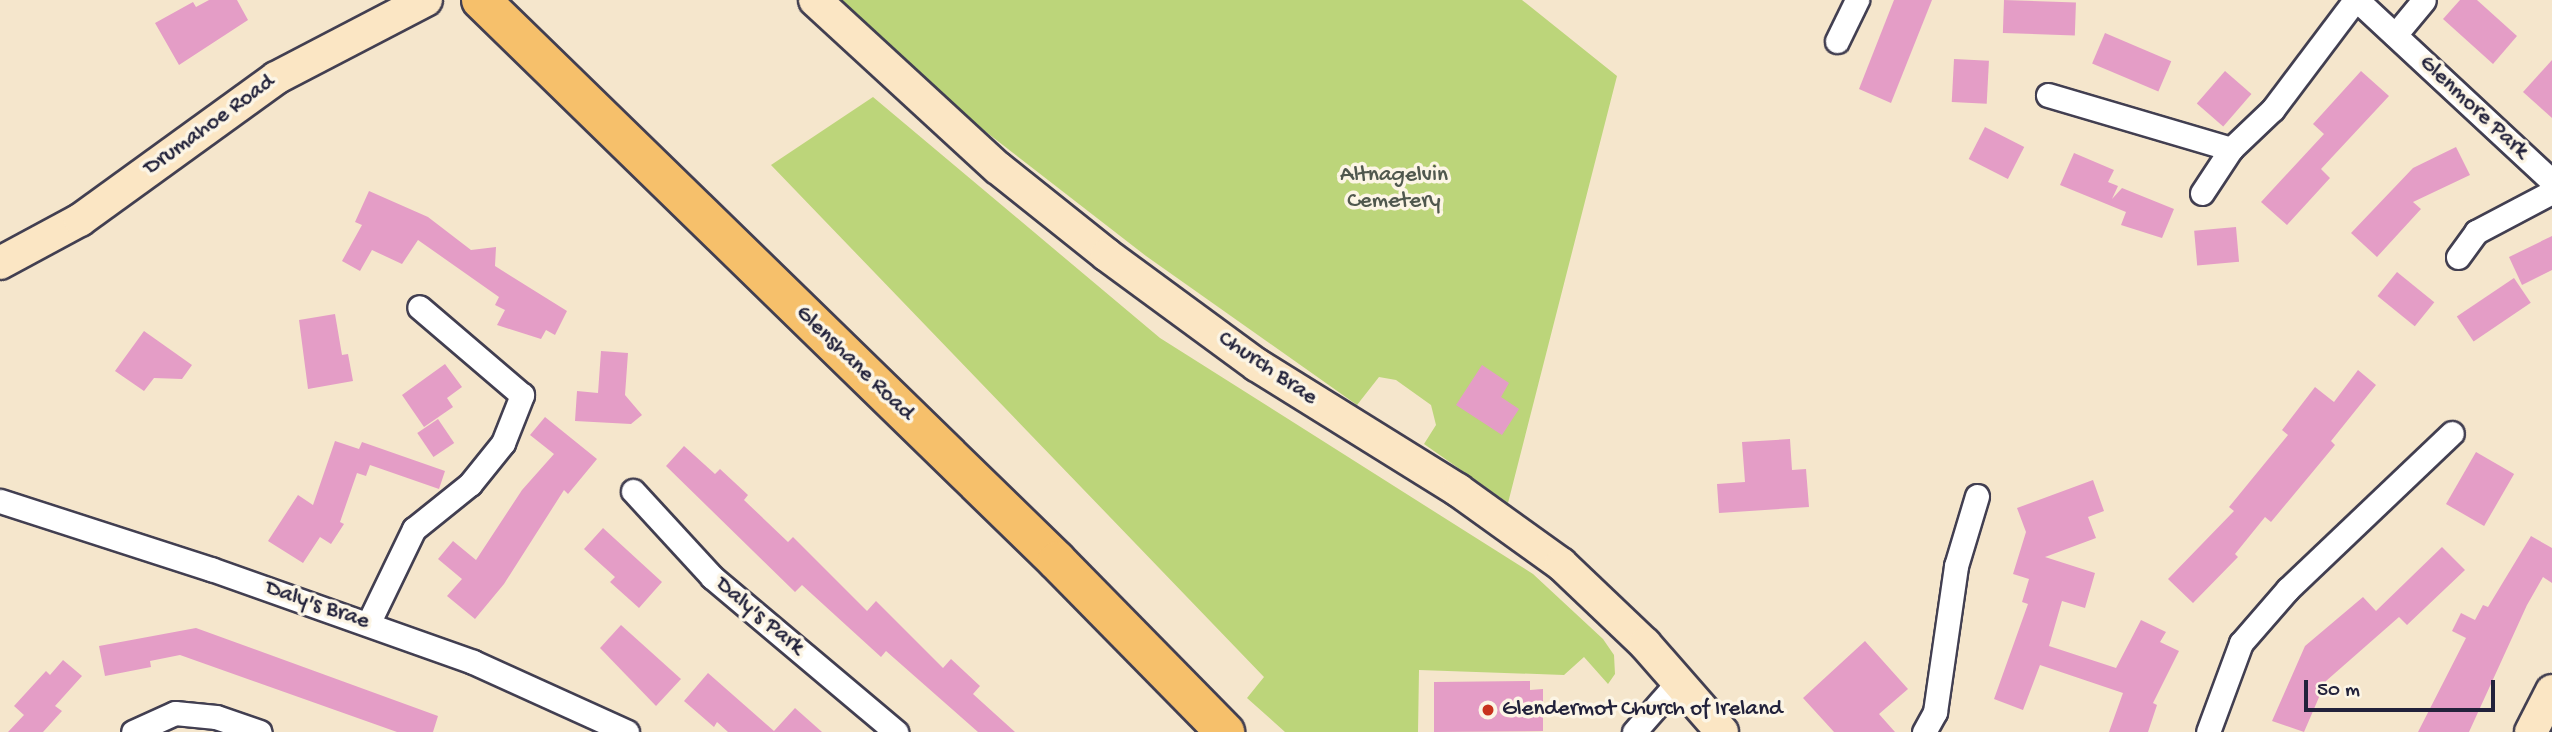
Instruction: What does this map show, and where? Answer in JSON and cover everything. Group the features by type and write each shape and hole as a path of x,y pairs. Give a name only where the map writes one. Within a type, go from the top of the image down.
{"highway":[{"name":"Glenshane Road","path":"481,0 1057,561 1225,732"}],"main road":[{"name":"Drumahoe Road","path":"0,263 80,220 276,78 426,0"},
{"name":"Church Brae","path":"815,0 998,169 1107,256 1257,365 1458,490 1560,564 1678,682 1722,732"},
{"path":"2530,732 2552,691"}],"street":[{"path":"1837,41 1857,0"},
{"name":"Glenmore Park","path":"2202,193 2231,149 2273,108 2356,0 2552,181"},
{"path":"2395,35 2424,0"},
{"path":"2048,95 2231,149"},
{"path":"2458,257 2476,232 2552,192"},
{"path":"368,624 414,529 470,484 503,443 522,395 419,307"},
{"path":"2208,732 2241,643 2288,589 2452,433"},
{"name":"Daly's Park","path":"633,491 712,577 896,732"},
{"path":"1924,732 1935,712 1956,566 1977,496"},
{"name":"Daly's Brae","path":"0,500 368,624 540,689 627,732"},
{"path":"1634,732 1678,682"},
{"path":"133,732 174,713 216,717 260,732"}],"green space":[{"name":"Altnagelvin Cemetery","path":"839,0 1522,0 1617,76 1508,503 1424,444 1436,425 1431,405 1396,380 1379,377 1357,405 1146,256 910,73"},
{"path":"873,97 1160,338 1533,574 1603,639 1614,655 1615,674 1608,684 1584,657 1564,675 1419,670 1418,732 1285,732 1247,698 1264,677 771,165"}],"building":[{"path":"209,0 237,0 248,20 179,65 155,23 193,2 196,7"},
{"path":"1894,0 1932,0 1891,103 1859,89"},
{"path":"2004,0 2076,3 2075,35 2003,33"},
{"path":"2460,0 2477,0 2517,36 2493,64 2443,19"},
{"path":"2105,33 2171,61 2158,92 2092,63"},
{"path":"1954,59 1989,61 1987,104 1952,102"},
{"path":"2552,60 2552,118 2523,92"},
{"path":"2225,71 2251,94 2223,126 2197,103"},
{"path":"2361,71 2389,96 2321,169 2330,178 2287,225 2261,202 2324,134 2313,124"},
{"path":"1985,127 2024,147 2008,179 1969,159"},
{"path":"2456,147 2470,175 2413,202 2421,209 2377,257 2351,233 2413,168"},
{"path":"2074,153 2114,170 2108,182 2118,186 2112,199 2122,188 2174,209 2162,238 2121,225 2126,212 2060,185"},
{"path":"369,191 428,217 471,250 496,247 495,266 567,311 555,335 546,330 541,339 497,325 505,310 495,305 499,297 418,240 402,264 372,250 360,271 342,261 362,225 355,222"},
{"path":"2236,227 2239,262 2197,266 2194,231"},
{"path":"2552,236 2552,270 2522,285 2509,257"},
{"path":"2397,272 2434,302 2415,326 2377,296"},
{"path":"2514,278 2531,303 2474,341 2457,317"},
{"path":"335,314 342,355 348,354 353,381 308,389 299,320"},
{"path":"144,331 192,365 182,379 154,378 144,391 115,371"},
{"path":"601,351 628,353 625,395 642,415 631,424 575,421 577,391 598,393"},
{"path":"445,364 462,387 447,398 453,407 424,427 402,395"},
{"path":"1482,365 1509,383 1501,397 1519,409 1502,435 1456,405"},
{"path":"2358,370 2376,385 2331,441 2335,445 2271,522 2265,517 2235,554 2238,557 2193,603 2168,579 2234,511 2229,507 2288,435 2282,430 2315,387 2334,402"},
{"path":"545,417 597,459 568,494 564,490 504,584 475,619 447,596 462,579 438,559 453,541 476,560 522,490 554,454 530,435"},
{"path":"438,419 454,443 433,457 417,433"},
{"path":"1790,439 1792,470 1806,469 1809,507 1719,513 1717,484 1745,482 1742,442"},
{"path":"335,441 359,449 362,442 445,471 439,489 370,465 366,476 357,473 340,522 344,524 331,544 320,537 303,563 268,541 298,495 313,505"},
{"path":"684,446 715,474 720,469 748,495 744,500 788,542 793,537 867,611 876,601 943,668 951,659 980,686 973,694 1015,732 978,732 886,651 881,657 802,585 795,592 666,466"},
{"path":"2476,452 2514,474 2484,526 2446,504"},
{"path":"2093,480 2104,511 2088,517 2096,538 2045,557 2095,573 2085,608 2062,601 2049,646 2116,668 2141,620 2166,632 2160,642 2179,651 2153,703 2157,705 2148,732 2109,732 2123,693 2040,665 2023,710 1994,699 2028,604 2022,602 2029,579 2013,574 2026,532 2017,508"},
{"path":"603,528 662,582 639,608 610,582 615,577 584,549"},
{"path":"2531,536 2552,548 2552,583 2543,577 2527,605 2469,732 2418,732 2466,638 2452,631 2461,613 2475,620 2483,605 2488,607"},
{"path":"2442,547 2465,570 2407,625 2399,617 2326,681 2304,732 2272,721 2305,646 2363,597 2376,611"},
{"path":"621,625 681,679 656,706 600,648"},
{"path":"196,628 438,716 433,732 397,732 180,655 150,661 151,667 105,676 99,646"},
{"path":"1865,641 1908,689 1879,714 1895,732 1834,732 1803,698"},
{"path":"63,660 82,676 55,706 62,711 43,732 8,732 24,715 14,706 46,671 50,675"},
{"path":"708,673 774,731 795,708 822,732 728,732 717,722 714,727 684,701"},
{"name":"Glendermot Church of Ireland","path":"1530,681 1530,690 1543,689 1543,731 1434,732 1434,682"}],"place":[{"name":"Glendermot Church of Ireland","path":"1488,710"}]}
